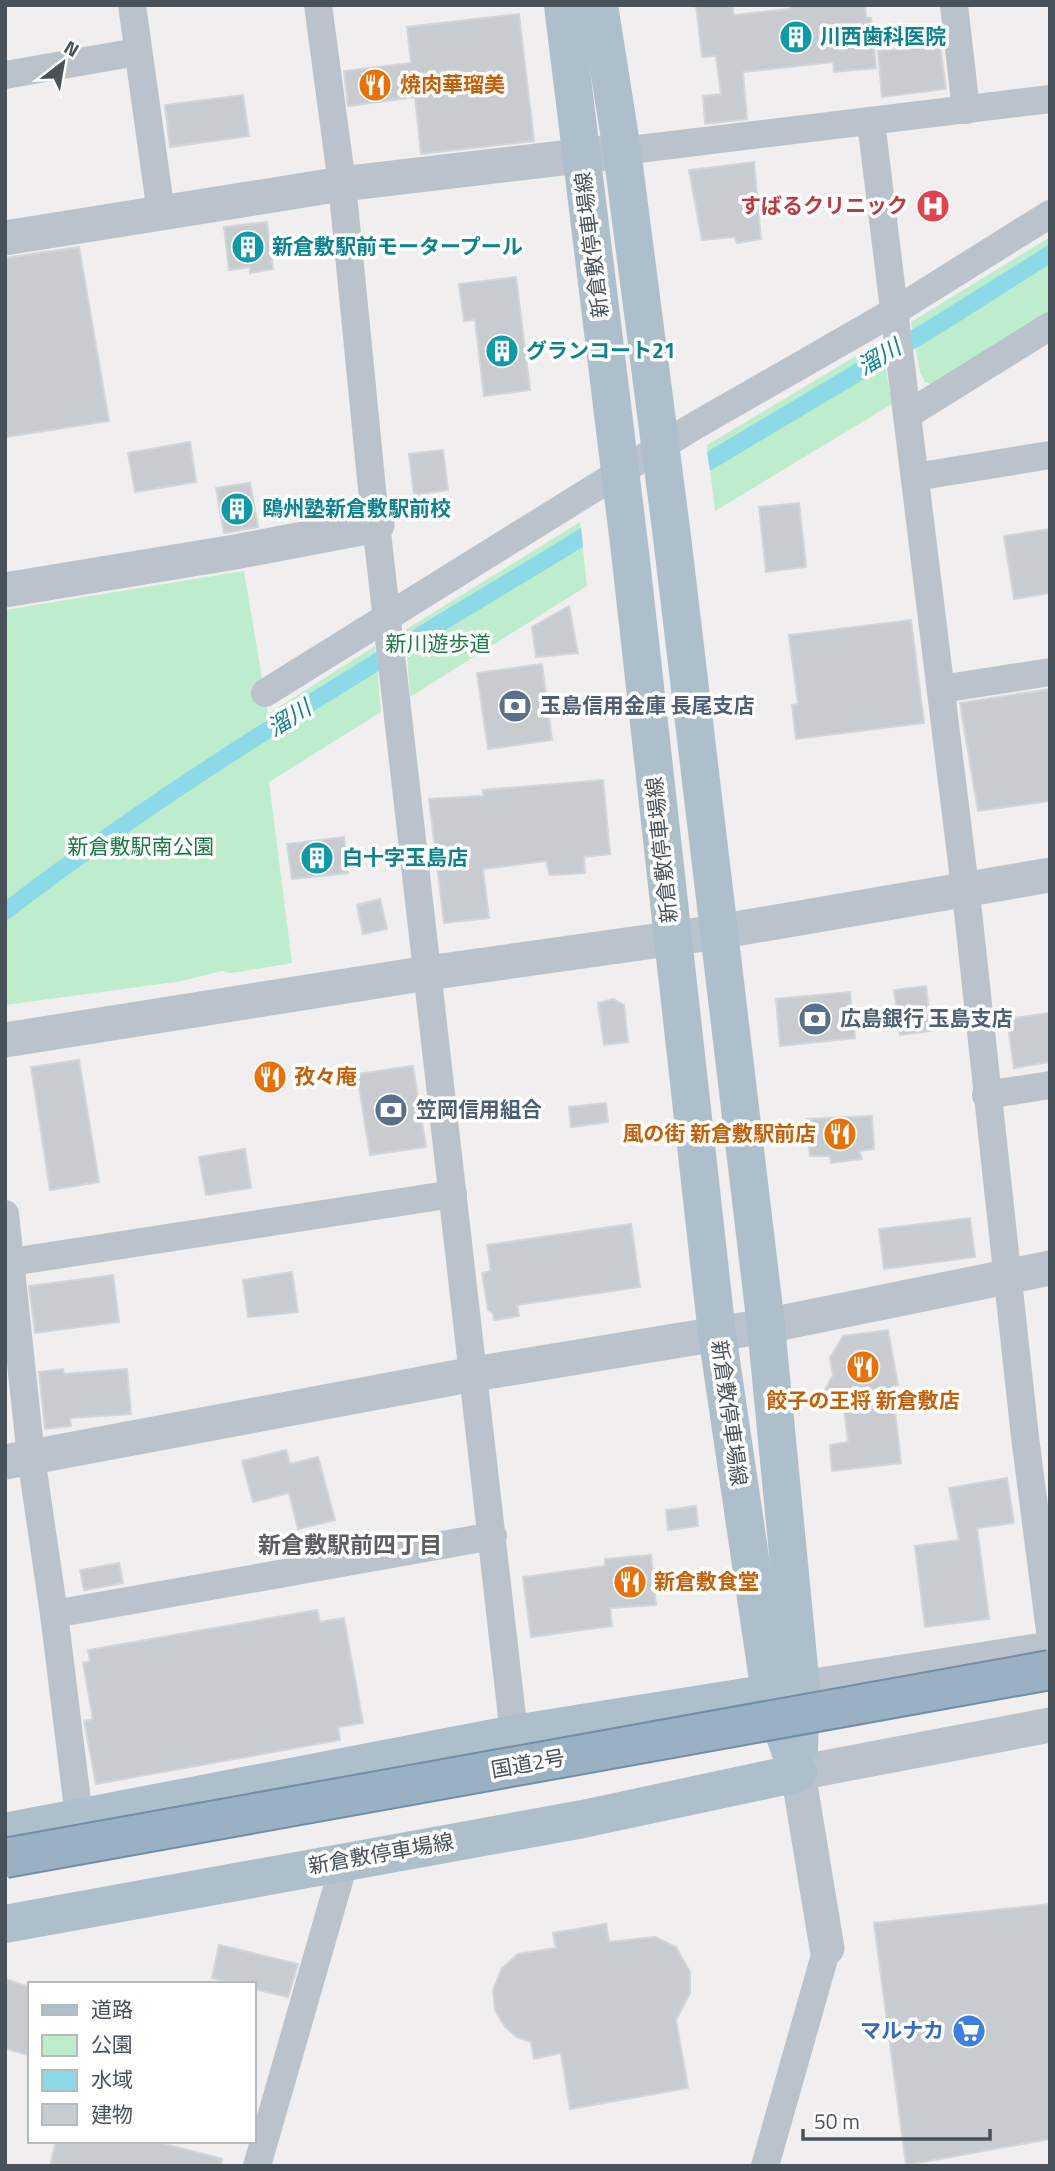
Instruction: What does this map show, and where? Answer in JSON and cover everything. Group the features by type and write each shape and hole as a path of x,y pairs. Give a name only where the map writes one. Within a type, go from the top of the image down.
{"highway":[{"name":"国道2号","path":"5,1858 1050,1671"}],"main road":[{"name":"新倉敷停車場線","path":"5,1924 345,1860 583,1819 798,1773 786,1691 718,1334 630,552 563,5"},
{"name":"新倉敷停車場線","path":"603,14 660,448 766,1326 786,1691"},
{"path":"5,1832 514,1734 786,1691"}],"street":[{"path":"132,5 160,213"},
{"path":"318,5 342,184 377,525 514,1734"},
{"path":"954,5 966,110"},
{"path":"5,75 137,52"},
{"path":"5,238 342,184 1050,99"},
{"path":"871,122 941,689 1007,1275 1037,1435 1050,1631"},
{"path":"265,693 389,629 660,448 896,322 1050,214"},
{"path":"907,415 1050,326"},
{"path":"915,477 1050,455"},
{"path":"5,590 377,525"},
{"path":"941,689 1050,672"},
{"path":"5,1040 428,973 719,932 964,888 1050,876"},
{"path":"986,1095 1050,1085"},
{"path":"11,1262 453,1194"},
{"path":"5,1214 11,1262 18,1459 54,1614 79,1817"},
{"path":"18,1459 474,1374 766,1326 1050,1268"},
{"path":"54,1614 493,1536"},
{"path":"786,1691 1050,1649"},
{"path":"765,2166 827,1948 798,1773 1050,1726"},
{"path":"257,2166 345,1860"}],"green space":[{"path":"1050,237 1050,313 931,384 925,382 920,372 911,322"},
{"path":"881,341 892,404 715,511 707,445"},
{"name":"新川遊歩道","path":"580,522 587,586 410,697 405,630"},
{"name":"新倉敷駅南公園","path":"244,571 268,714 375,646 381,712 269,782 292,963 231,973 222,971 182,981 5,1005 5,610"}],"water":[{"name":"溜川","path":"1050,244 1050,264 943,332 710,471 707,452"},
{"name":"溜川","path":"581,528 583,547 216,773 5,922 5,901 144,801 288,707"}],"building":[{"path":"696,5 732,5 734,15 790,9 790,5 865,5 866,18 871,18 876,68 834,72 833,62 743,72 747,119 705,124 703,96 721,94 716,56 702,57"},
{"path":"519,14 534,141 421,154 415,97 348,106 344,71 411,63 407,27"},
{"path":"940,45 946,89 882,97 878,51"},
{"path":"243,95 249,136 170,147 165,105"},
{"path":"754,162 761,239 737,243 735,237 702,240 689,170"},
{"name":"新倉敷駅前モータープール","path":"267,222 273,269 250,273 250,267 229,270 224,227"},
{"path":"79,247 109,421 5,437 5,258"},
{"name":"グランコート21","path":"516,277 530,390 484,396 475,320 464,321 459,284"},
{"path":"190,442 196,482 135,492 128,453"},
{"path":"443,450 448,490 414,495 409,454"},
{"name":"鴎州塾新倉敷駅前校","path":"250,483 258,527 224,533 216,488"},
{"path":"799,503 806,567 766,572 759,507"},
{"path":"1050,529 1050,593 1014,599 1004,536"},
{"path":"569,606 578,653 536,657 532,627"},
{"path":"911,620 924,723 796,739 792,705 798,704 789,635"},
{"name":"玉島信用金庫 長尾支店","path":"542,664 552,740 488,749 477,673"},
{"path":"1050,689 1050,801 978,811 960,703"},
{"path":"603,780 610,854 584,857 585,873 550,875 546,861 483,869 489,918 444,923 429,799 483,796 483,790"},
{"name":"白十字玉島店","path":"344,837 348,873 292,879 287,844"},
{"path":"380,899 387,929 363,934 357,905"},
{"path":"926,986 931,1031 900,1035 894,990"},
{"name":"広島銀行 玉島支店","path":"850,992 855,1038 780,1046 776,999"},
{"path":"613,999 624,1005 628,1042 604,1045 598,1003"},
{"path":"1050,1013 1050,1062 1014,1068 1007,1019"},
{"path":"79,1060 99,1182 50,1190 31,1067"},
{"name":"笠岡信用組合","path":"413,1066 426,1147 370,1155 357,1074"},
{"path":"606,1103 608,1122 571,1127 569,1107"},
{"name":"風の街 新倉敷駅前店","path":"872,1116 874,1149 859,1151 862,1159 831,1163 830,1156 810,1156 806,1119"},
{"path":"245,1149 251,1188 206,1195 199,1157"},
{"path":"970,1218 975,1257 884,1269 879,1229"},
{"path":"631,1224 640,1287 517,1305 519,1316 494,1320 493,1313 488,1310 482,1273 491,1271 487,1245"},
{"path":"292,1272 298,1312 248,1317 243,1280"},
{"path":"113,1275 119,1322 35,1333 29,1286"},
{"path":"888,1330 898,1385 892,1386 901,1463 832,1471 830,1445 848,1442 843,1400 825,1390 833,1375 830,1358 843,1336"},
{"path":"63,1369 64,1374 127,1369 131,1414 70,1418 71,1426 45,1429 39,1372"},
{"path":"286,1450 290,1464 318,1457 335,1520 298,1529 289,1493 253,1502 242,1461"},
{"path":"1007,1478 1014,1523 977,1528 989,1619 925,1627 915,1546 959,1540 949,1488"},
{"path":"696,1506 698,1526 668,1530 666,1510"},
{"path":"651,1555 656,1605 610,1608 612,1626 531,1637 523,1577 605,1566 605,1559"},
{"path":"119,1563 123,1583 84,1590 80,1570"},
{"path":"317,1610 320,1622 344,1618 363,1723 338,1727 340,1740 96,1784 84,1721 93,1719 83,1663 90,1661 88,1650"},
{"name":"マルナカ","path":"1050,1904 1050,2139 906,2165 874,1923"},
{"path":"606,1924 609,1942 655,1937 676,1947 690,1972 690,1993 676,2020 688,2088 570,2109 561,2053 534,2059 531,2042 517,2037 505,2027 495,2010 493,1990 502,1968 518,1954 556,1948 553,1933"},
{"path":"219,1945 298,1964 288,1997 256,1989 256,1982 227,1982 212,1978"},
{"path":"5,1979 28,1986 28,2055 5,2048"},
{"path":"56,2143 162,2143 222,2159 221,2166 50,2166"}],"place":[{"name":"川西歯科医院","path":"796,37"},
{"name":"焼肉華瑠美","path":"375,85"},
{"name":"すばるクリニック","path":"933,206"},
{"name":"新倉敷駅前モータープール","path":"248,247"},
{"name":"グランコート21","path":"502,351"},
{"name":"鴎州塾新倉敷駅前校","path":"237,509"},
{"name":"玉島信用金庫 長尾支店","path":"515,706"},
{"name":"白十字玉島店","path":"317,858"},
{"name":"広島銀行 玉島支店","path":"815,1019"},
{"name":"孜々庵","path":"270,1077"},
{"name":"笠岡信用組合","path":"391,1110"},
{"name":"風の街 新倉敷駅前店","path":"840,1134"},
{"name":"餃子の王将 新倉敷店","path":"863,1367"},
{"name":"新倉敷食堂","path":"630,1582"},
{"name":"マルナカ","path":"969,2031"}],"district":[{"name":"新倉敷駅前四丁目","path":"350,1545"}]}
